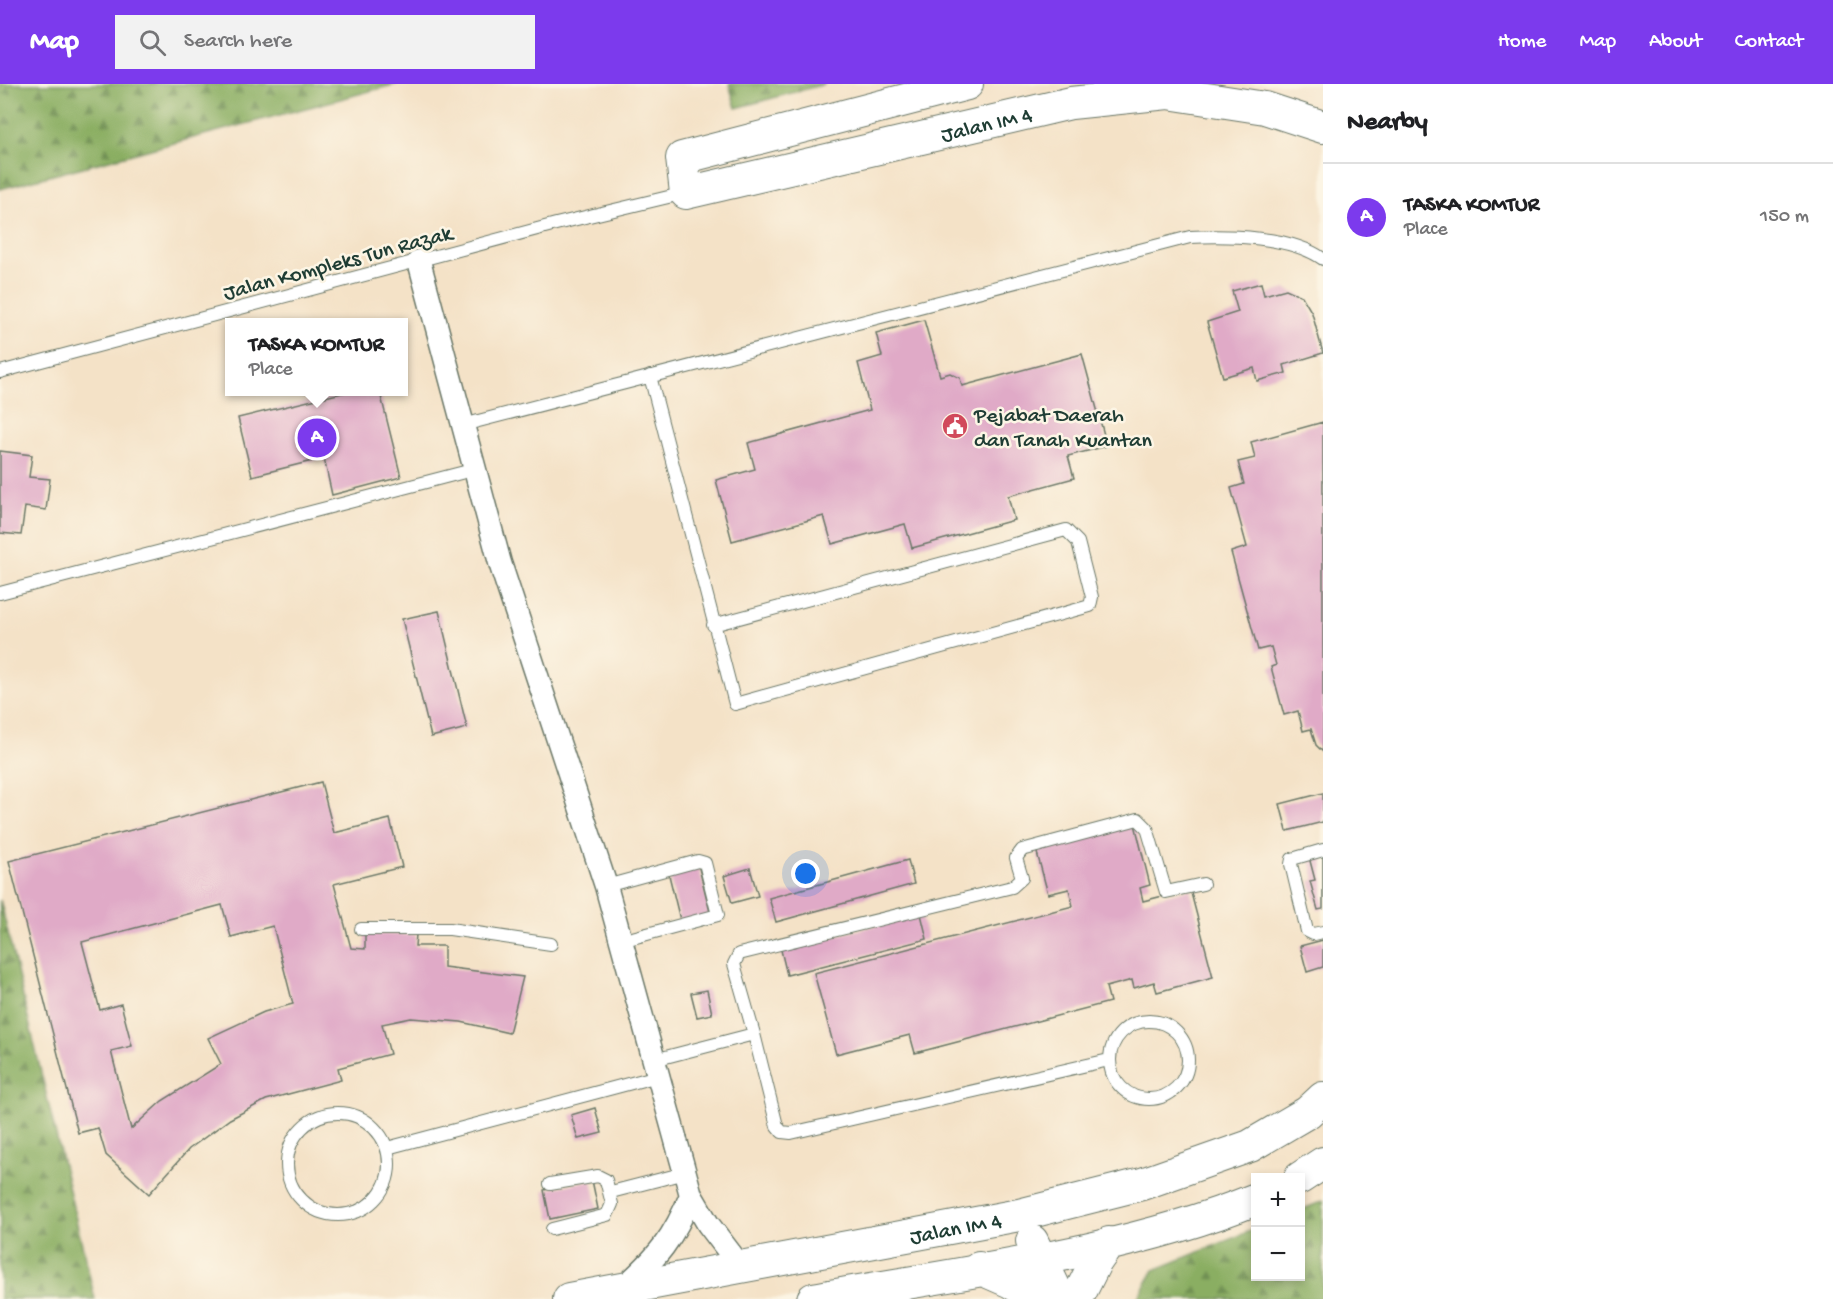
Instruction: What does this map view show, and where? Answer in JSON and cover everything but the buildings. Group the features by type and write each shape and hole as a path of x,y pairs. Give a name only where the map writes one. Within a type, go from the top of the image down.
{"street":[{"name":"Jalan IM 4","path":"967,84 682,158 686,193 1071,103 1168,93 1265,108 1323,127"},
{"path":"419,261 500,563 606,886 688,1184 708,1224 740,1266"},
{"name":"Jalan IM 4","path":"569,1299 1019,1215 1142,1184 1250,1146 1308,1112 1323,1098"},
{"path":"1305,1175 1323,1163"},
{"path":"623,1288 653,1262 666,1246 679,1225 688,1184"},
{"name":"Jalan IM 4","path":"813,1299 1040,1258 1109,1243 1207,1219 1251,1202"},
{"path":"1019,1215 1060,1299"},
{"path":"1077,1299 1095,1263 1109,1243"},
{"path":"979,1269 1011,1282 1037,1299"}],"lane":[{"name":"Jalan Kompleks Tun Razak","path":"0,372 556,224 686,193"},
{"path":"463,425 1190,237 1240,235 1287,246 1323,259"},
{"path":"650,376 713,625 735,704 1090,606 1092,597 1078,542 1066,530 713,625"},
{"path":"0,593 476,469"},
{"path":"1109,1060 791,1133 782,1132 777,1126 734,964 739,954 1012,887 1022,878 1016,858 1022,850 1138,819 1147,828 1166,892 1203,884"},
{"path":"1323,850 1298,856 1292,859 1291,864 1307,931 1313,934 1323,932"},
{"path":"606,886 698,861 705,863 718,915 621,941"},
{"path":"361,929 450,929 551,944"},
{"path":"1149,1021 1167,1026 1182,1037 1189,1061 1186,1073 1172,1093 1148,1100 1136,1098 1116,1083 1109,1060 1111,1047 1126,1028 1149,1021"},
{"path":"387,1148 656,1068 754,1034"},
{"path":"324,1115 353,1115 366,1121 377,1131 387,1148 389,1173 384,1186 365,1208 351,1214 337,1216 309,1207 298,1197 286,1171 286,1156 299,1130 310,1120 324,1115"},
{"path":"550,1184 598,1176 606,1180 611,1192 612,1210 607,1215 552,1229"},
{"path":"611,1192 688,1184"}],"green space":[{"path":"0,84 397,84 0,189"},
{"path":"729,84 825,84 736,108"},
{"path":"0,900 95,1299 0,1299"},
{"path":"1323,1201 1323,1299 1137,1299 1154,1270 1251,1231 1251,1281 1305,1281 1305,1208"}],"place":[{"name":"Pejabat Daerah dan Tanah Kuantan","path":"955,426"},
{"name":"TASKA KOMTUR","path":"317,438"}]}
